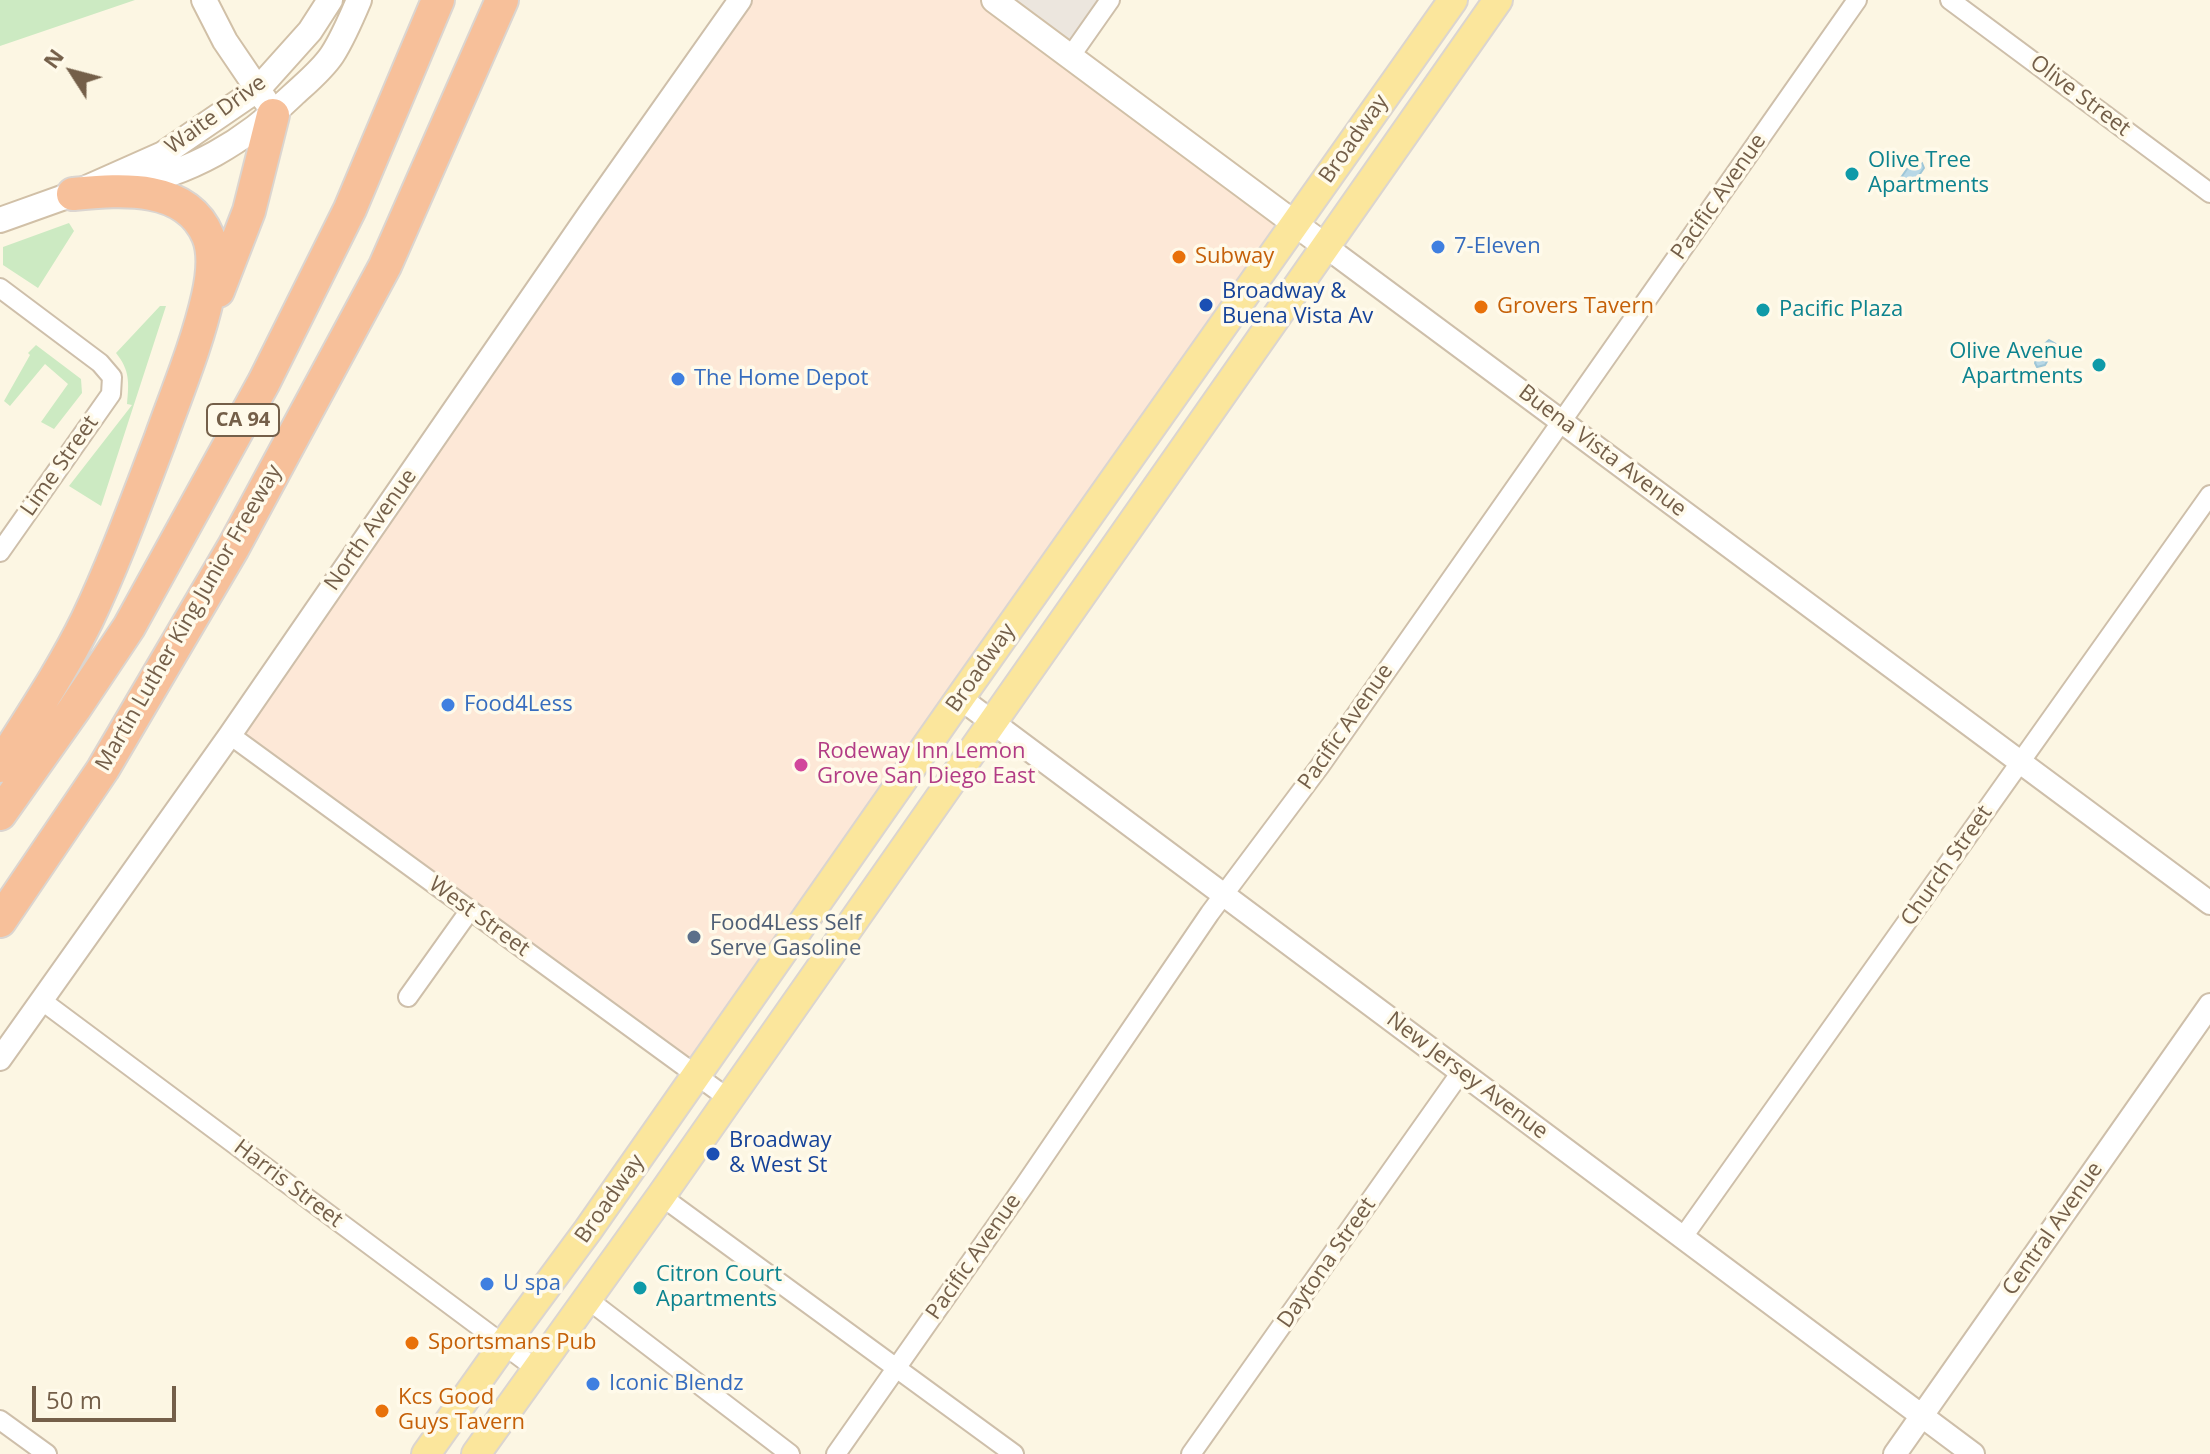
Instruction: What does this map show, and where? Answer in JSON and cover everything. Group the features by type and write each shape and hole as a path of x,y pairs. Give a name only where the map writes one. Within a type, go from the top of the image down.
{"highway":[{"name":"CA 94","path":"0,814 129,627 264,382 350,209 438,0"},
{"name":"Martin Luther King Junior Freeway","path":"0,921 103,769 233,548 385,266 502,0"},
{"path":"0,766 86,622 120,545 249,211 266,102"},
{"path":"73,194 121,190 152,194 178,203 196,217 208,237 212,262 209,294 192,353"}],"main road":[{"path":"204,0 225,41 266,102"},
{"name":"Waite Drive","path":"266,102 330,0"},
{"name":"Waite Drive","path":"0,220 73,194 163,154 266,102 330,57 347,30 359,0"},
{"name":"Buena Vista Avenue","path":"994,0 1325,246"},
{"name":"Broadway","path":"426,1454 588,1230 1453,0"},
{"name":"Broadway","path":"476,1454 661,1196 1498,0"}],"street":[{"name":"North Avenue","path":"0,1059 230,735 740,0"},
{"path":"1070,57 1110,0"},
{"name":"Pacific Avenue","path":"836,1454 1223,894 1320,766 1857,0"},
{"name":"Olive Street","path":"1950,0 2210,193"},
{"name":"Buena Vista Avenue","path":"1325,246 2210,903"},
{"name":"Lime Street","path":"0,288 100,363 112,377 111,394 0,552"},
{"name":"Church Street","path":"1683,1237 2210,495"},
{"name":"New Jersey Avenue","path":"960,698 1973,1454"},
{"name":"West Street","path":"230,735 729,1099"},
{"path":"408,997 470,910"},
{"name":"Harris Street","path":"41,1000 535,1368"},
{"name":"Central Avenue","path":"1895,1454 2210,1005"},
{"name":"Daytona Street","path":"1191,1454 1461,1072"},
{"path":"661,1196 1014,1454"},
{"path":"586,1298 790,1454"},
{"path":"0,1420 47,1454"}],"shaded area":[{"path":"747,0 990,0 1288,223 696,1070 237,734"},
{"path":"1004,0 1106,0 1071,49"}],"green space":[{"path":"0,0 135,0 0,46"},
{"path":"69,223 74,231 38,288 3,265 3,247"},
{"path":"160,306 166,306 101,506 69,486 132,405 127,404 128,377 116,353"},
{"path":"36,345 81,379 82,393 54,429 41,422 68,384 45,364 10,406 4,401 30,355 28,353"}],"water":[{"path":"1914,159 1924,168 1911,187 1905,188 1900,179"},
{"path":"2049,340 2058,349 2045,365 2037,367 2035,363 2040,348"}],"place":[{"name":"Olive Tree Apartments","path":"1852,174"},
{"name":"7-Eleven","path":"1438,247"},
{"name":"Subway","path":"1179,257"},
{"name":"Broadway & Buena Vista Av","path":"1206,305"},
{"name":"Grovers Tavern","path":"1481,307"},
{"name":"Pacific Plaza","path":"1763,310"},
{"name":"Olive Avenue Apartments","path":"2099,365"},
{"name":"The Home Depot","path":"678,379"},
{"name":"Food4Less","path":"448,705"},
{"name":"Rodeway Inn Lemon Grove San Diego East","path":"801,765"},
{"name":"Food4Less Self Serve Gasoline","path":"694,937"},
{"name":"Broadway & West St","path":"713,1154"},
{"name":"U spa","path":"487,1284"},
{"name":"Citron Court Apartments","path":"640,1288"},
{"name":"Sportsmans Pub","path":"412,1343"},
{"name":"Iconic Blendz","path":"593,1384"},
{"name":"Kcs Good Guys Tavern","path":"382,1411"}]}
